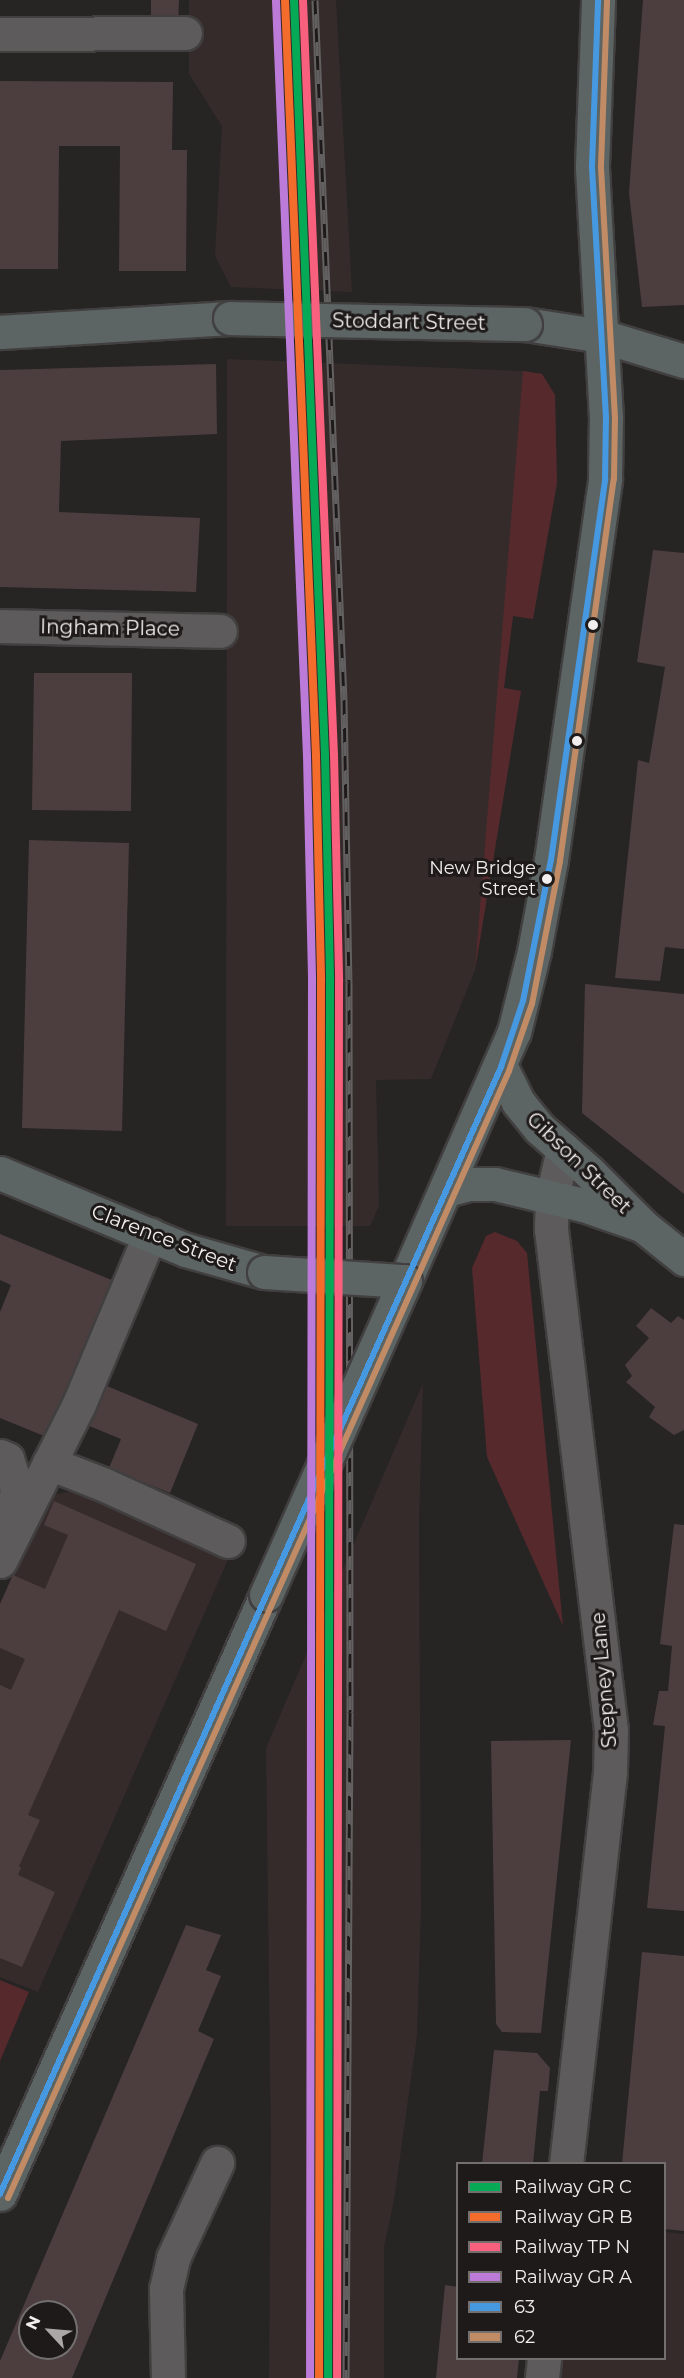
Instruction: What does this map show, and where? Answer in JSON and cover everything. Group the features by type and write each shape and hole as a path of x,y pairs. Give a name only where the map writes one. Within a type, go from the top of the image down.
{"main road":[{"path":"0,2194 501,1067 523,1001 538,928 599,523 606,439 592,166 598,0"},
{"name":"Stoddart Street","path":"0,332 230,318 525,324 602,336 684,361"},
{"name":"Gibson Street","path":"501,1067 510,1090 526,1113 590,1172 643,1226 684,1259"},
{"name":"Clarence Street","path":"0,1173 220,1262 264,1272 405,1281"},
{"name":"Gibson Street","path":"446,1190 482,1183 552,1197 643,1226"}],"street":[{"path":"0,34 185,33"},
{"name":"Ingham Place","path":"0,626 220,631"},
{"name":"Stepney Lane","path":"563,1149 552,1197 551,1229 611,1730 610,1772 566,2162"},
{"path":"5,1548 79,1404 150,1234"},
{"path":"0,1456 7,1459 17,1488 5,1548"},
{"path":"49,1463 105,1485 228,1541"},
{"path":"168,2378 166,2289 173,2258 217,2163"},
{"path":"542,2378 544,2360"}],"shaded area":[{"path":"189,0 336,0 352,292 231,287 215,256 222,126 189,74"},
{"path":"227,359 523,371 542,374 555,395 557,483 533,619 513,616 504,688 521,691 475,970 431,1079 376,1080 379,1206 370,1226 226,1226"},
{"path":"523,371 542,374 555,395 557,483 533,619 513,616 504,688 521,691 475,970"},
{"path":"495,1232 517,1241 527,1253 563,1626 487,1457 472,1268 486,1236"},
{"path":"423,1383 419,1524 421,1907 417,2036 394,2200 384,2247 384,2378 269,2378 271,2147 266,1748"},
{"path":"75,1491 230,1555 38,1992 0,1977 0,1604 48,1495"},
{"path":"0,1980 29,1992 0,2061"},
{"path":"666,2232 684,2234 684,2378 561,2378 563,2360 666,2360"}],"building":[{"path":"151,0 179,0 178,26 151,26"},
{"path":"643,0 684,0 684,305 642,307 629,193"},
{"path":"0,81 173,82 172,150 187,150 186,271 119,271 120,146 59,146 58,269 0,269"},
{"path":"216,364 217,434 61,441 59,512 200,518 196,592 0,587 0,370"},
{"path":"653,550 684,553 684,949 665,947 660,981 615,978 638,760 649,763 665,667 637,662"},
{"path":"34,673 132,673 131,811 32,810"},
{"path":"29,840 129,843 122,1131 22,1128"},
{"path":"585,984 684,994 684,1194 582,1113"},
{"path":"0,1234 114,1281 49,1438 0,1418 0,1312 11,1285 0,1280"},
{"path":"651,1308 671,1323 678,1316 684,1320 684,1430 674,1435 649,1417 655,1407 626,1382 632,1376 625,1365 649,1338 636,1326"},
{"path":"95,1381 198,1424 170,1493 109,1468 121,1439 77,1421"},
{"path":"54,1501 196,1564 166,1631 119,1610 28,1815 40,1820 19,1866 21,1868 18,1875 55,1892 22,1967 0,1958 0,1685 11,1690 25,1659 0,1648 0,1604 13,1575 45,1589 68,1535 44,1525"},
{"path":"674,1524 684,1525 684,1911 647,1908 665,1726 653,1725 659,1691 668,1691 672,1646 660,1644"},
{"path":"571,1740 541,2033 502,2032 496,2024 491,1741"},
{"path":"186,1925 221,1935 206,1970 221,1976 198,2031 214,2039 72,2378 0,2378 0,2361 18,2319 18,2360 78,2360 78,2300 26,2300"},
{"path":"642,1952 684,1956 684,2231 666,2229 666,2162 622,2162"},
{"path":"494,2050 537,2053 550,2068 548,2091 540,2091 533,2162 482,2162"},
{"path":"445,2285 456,2287 456,2360 519,2360 517,2378 436,2378"}],"railway":[{"path":"315,0 344,700 349,982 350,1712 346,2378"}],"transit line":[{"path":"285,0 316,755 321,981 319,2378"},
{"path":"294,0 325,755 330,981 328,2378"},
{"path":"303,0 334,755 339,981 337,2378"},
{"name":"63","path":"0,2194 501,1067 523,1001 551,860 605,479 606,418 592,166 598,0"},
{"name":"62","path":"8,2198 509,1071 532,1004 560,861 614,479 615,418 601,166 607,0"},
{"path":"276,1 307,756 312,981 310,2378"}],"place":[{"name":"New Bridge Street","path":"547,879"}]}
